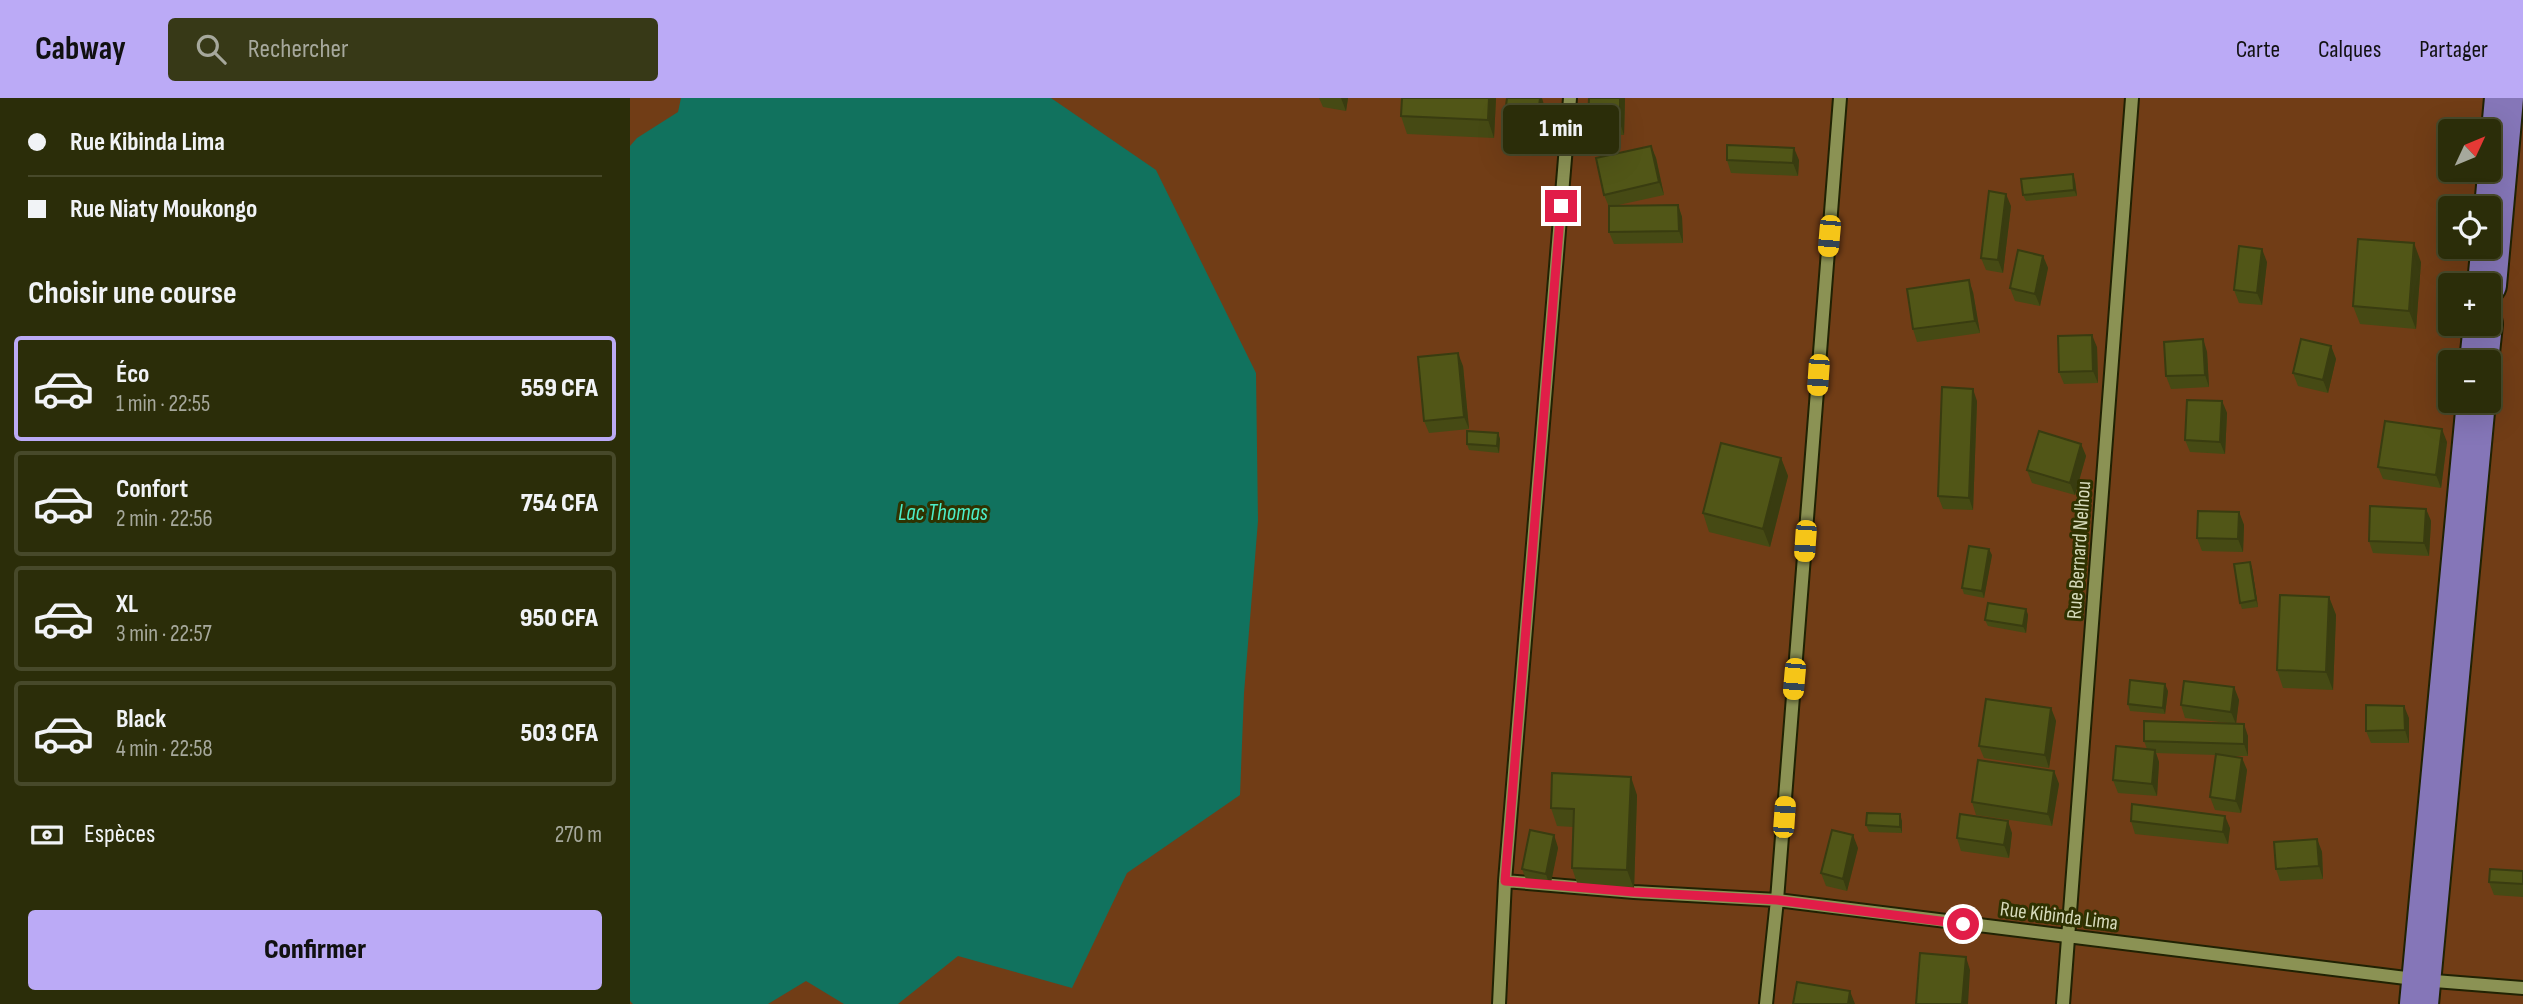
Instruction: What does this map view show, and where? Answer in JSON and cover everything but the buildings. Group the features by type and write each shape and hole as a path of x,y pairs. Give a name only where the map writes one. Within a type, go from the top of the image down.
{"highway":[{"path":"2488,273 2504,98"},
{"path":"2421,992 2475,413"}],"street":[{"path":"1499,1004 1505,881 1570,98"},
{"path":"1766,1004 1777,900 1840,98"},
{"name":"Rue Bernard Nelhou","path":"2063,1004 2132,98"},
{"name":"Rue Kibinda Lima","path":"1505,881 1777,900 2070,937 2421,992 2523,988"}],"shaded area":[{"path":"630,98 2523,98 2523,1004 630,1004"}],"water":[{"name":"Lac Thomas","path":"681,98 1051,98 1156,170 1256,373 1258,521 1244,693 1240,795 1127,873 1072,988 958,956 898,1004 844,1004 806,981 768,1004 633,1004 630,1001 630,146 637,138 678,112"}],"route":[{"path":"1561,206 1505,881 1777,900 1963,924"}]}
